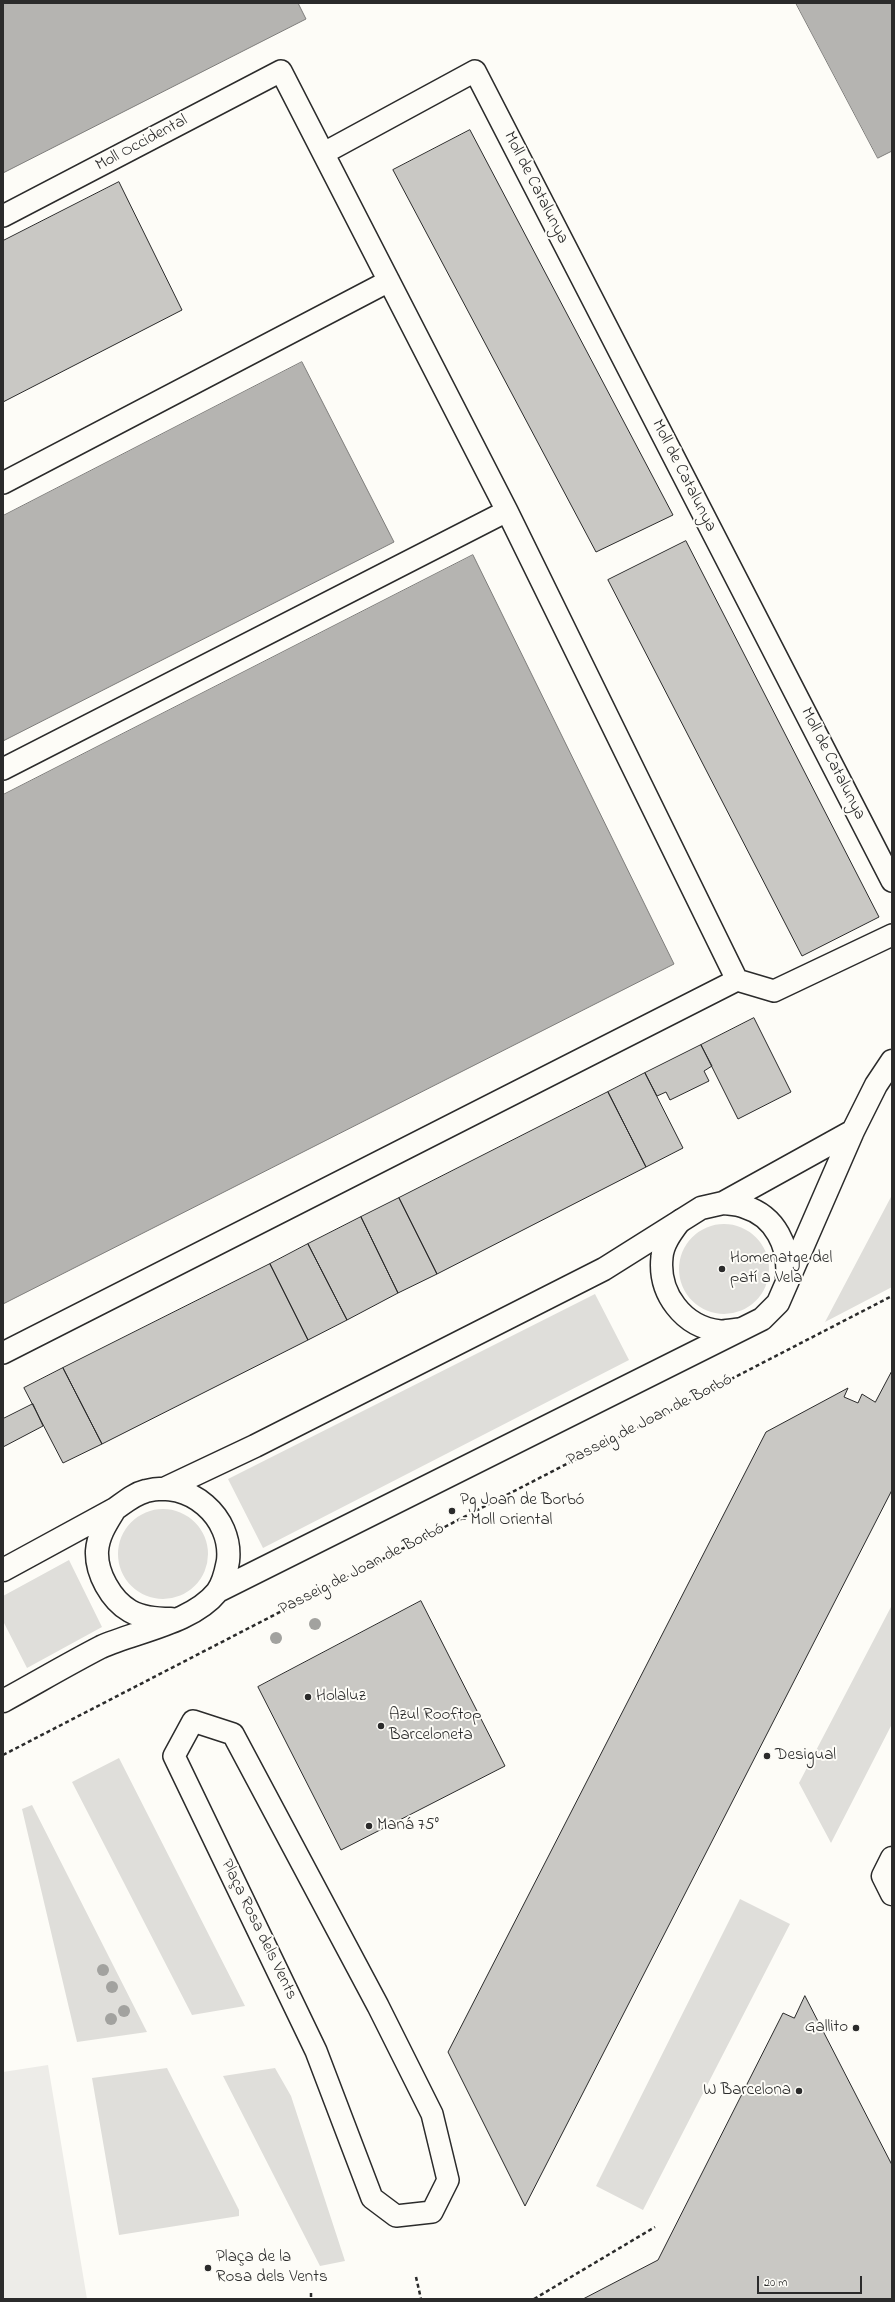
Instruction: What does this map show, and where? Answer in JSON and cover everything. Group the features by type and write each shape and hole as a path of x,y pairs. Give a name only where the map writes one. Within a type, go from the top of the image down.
{"street":[{"path":"218,1590 762,1319 778,1303 853,1131 876,1085 892,1062"},
{"path":"164,1489 255,1446 604,1270 701,1208 723,1203 853,1131"},
{"path":"723,1203 746,1207 768,1221 779,1234 786,1249 788,1265 787,1282"},
{"path":"3,1570 115,1509 130,1498 146,1491 164,1489 184,1492 201,1501 216,1515 225,1533 229,1552 226,1572 218,1590 206,1604 192,1614 174,1619 102,1647 3,1701"},
{"path":"115,1509 103,1529 97,1551 101,1575 112,1595 129,1611 151,1618 174,1619"},
{"path":"892,1858 883,1876 892,1894"}],"lane":[{"name":"Moll Occidental","path":"3,216 281,71 324,154"},
{"name":"Moll de Catalunya","path":"324,154 475,71 892,881"},
{"path":"324,154 507,510 737,980"},
{"path":"3,482 389,280"},
{"path":"3,769 507,510"},
{"path":"3,1353 737,980 774,991 892,935"},
{"path":"682,1220 668,1236 662,1256 662,1278 669,1298 681,1314 700,1326 720,1331 741,1329"},
{"name":"Plaça Rosa dels Vents","path":"193,1721 233,1734 378,2006 432,2114 448,2180 432,2212 396,2216 372,2198 316,2051 174,1756 193,1721"}],"path":[{"name":"Passeig de Joan de Borbó","path":"3,1755 892,1296"},
{"path":"534,2299 655,2227"},
{"path":"416,2277 420,2299"},
{"path":"311,2293 311,2299"}],"shaded area":[{"path":"3,3 298,3 306,19 3,173"},
{"path":"796,3 892,3 892,151 878,158"},
{"path":"302,362 394,542 3,741 3,516"},
{"path":"473,555 674,964 3,1304 3,795"},
{"path":"892,1195 892,1287 825,1322"},
{"path":"724,1224 741,1228 756,1237 765,1252 769,1269 765,1286 756,1301 741,1310 724,1314 707,1310 692,1301 683,1286 679,1269 683,1252 692,1237 707,1228"},
{"path":"595,1294 629,1360 263,1548 228,1479"},
{"path":"163,1509 172,1510 188,1517 200,1529 207,1545 207,1563 200,1579 188,1591 172,1598 163,1599 154,1598 138,1591 126,1579 119,1563 118,1554 119,1545 126,1529 138,1517 154,1510"},
{"path":"69,1560 102,1627 27,1668 3,1621 3,1596"},
{"path":"892,1605 892,1724 831,1843 799,1783"},
{"path":"119,1758 245,2006 192,2015 72,1782"},
{"path":"32,1805 147,2032 77,2042 22,1809"},
{"path":"740,1899 790,1924 643,2210 596,2186"},
{"path":"48,2065 87,2299 3,2299 3,2072"},
{"path":"167,2068 239,2210 239,2216 119,2235 92,2078"},
{"path":"275,2068 291,2096 345,2261 320,2266 223,2076"}],"building":[{"path":"470,130 673,515 596,552 393,170"},
{"path":"119,182 182,310 3,402 3,241"},
{"path":"686,541 879,917 802,956 608,580"},
{"path":"754,1018 791,1092 738,1119 701,1045"},
{"path":"701,1045 712,1066 704,1071 709,1081 670,1100 666,1092 657,1096 645,1073"},
{"path":"645,1073 683,1148 646,1167 608,1092"},
{"path":"608,1092 646,1167 437,1274 399,1198"},
{"path":"399,1198 437,1274 398,1293 361,1217"},
{"path":"361,1217 398,1293 347,1320 308,1244"},
{"path":"308,1244 347,1320 308,1340 270,1264"},
{"path":"270,1264 308,1340 102,1444 63,1368"},
{"path":"63,1368 102,1444 63,1463 24,1388"},
{"path":"892,1371 892,1490 525,2206 448,2052 766,1432 848,1388 844,1397 858,1403 862,1394 875,1402"},
{"path":"33,1404 43,1426 3,1447 3,1419"},
{"name":"Azul Rooftop Barceloneta","path":"421,1601 505,1766 341,1850 258,1687"},
{"name":"W Barcelona","path":"805,1996 892,2165 892,2299 583,2299 658,2260 783,2013 794,2018"}],"place":[{"name":"Homenatge del patí a Vela","path":"722,1269"},
{"name":"Pg Joan de Borbó - Moll Oriental","path":"452,1511"},
{"name":"Holaluz","path":"308,1697"},
{"name":"Azul Rooftop Barceloneta","path":"381,1726"},
{"name":"Desigual","path":"767,1756"},
{"name":"Maná 75°","path":"369,1826"},
{"name":"Gallito","path":"856,2028"},
{"name":"W Barcelona","path":"799,2091"},
{"name":"Plaça de la Rosa dels Vents","path":"208,2268"}]}
